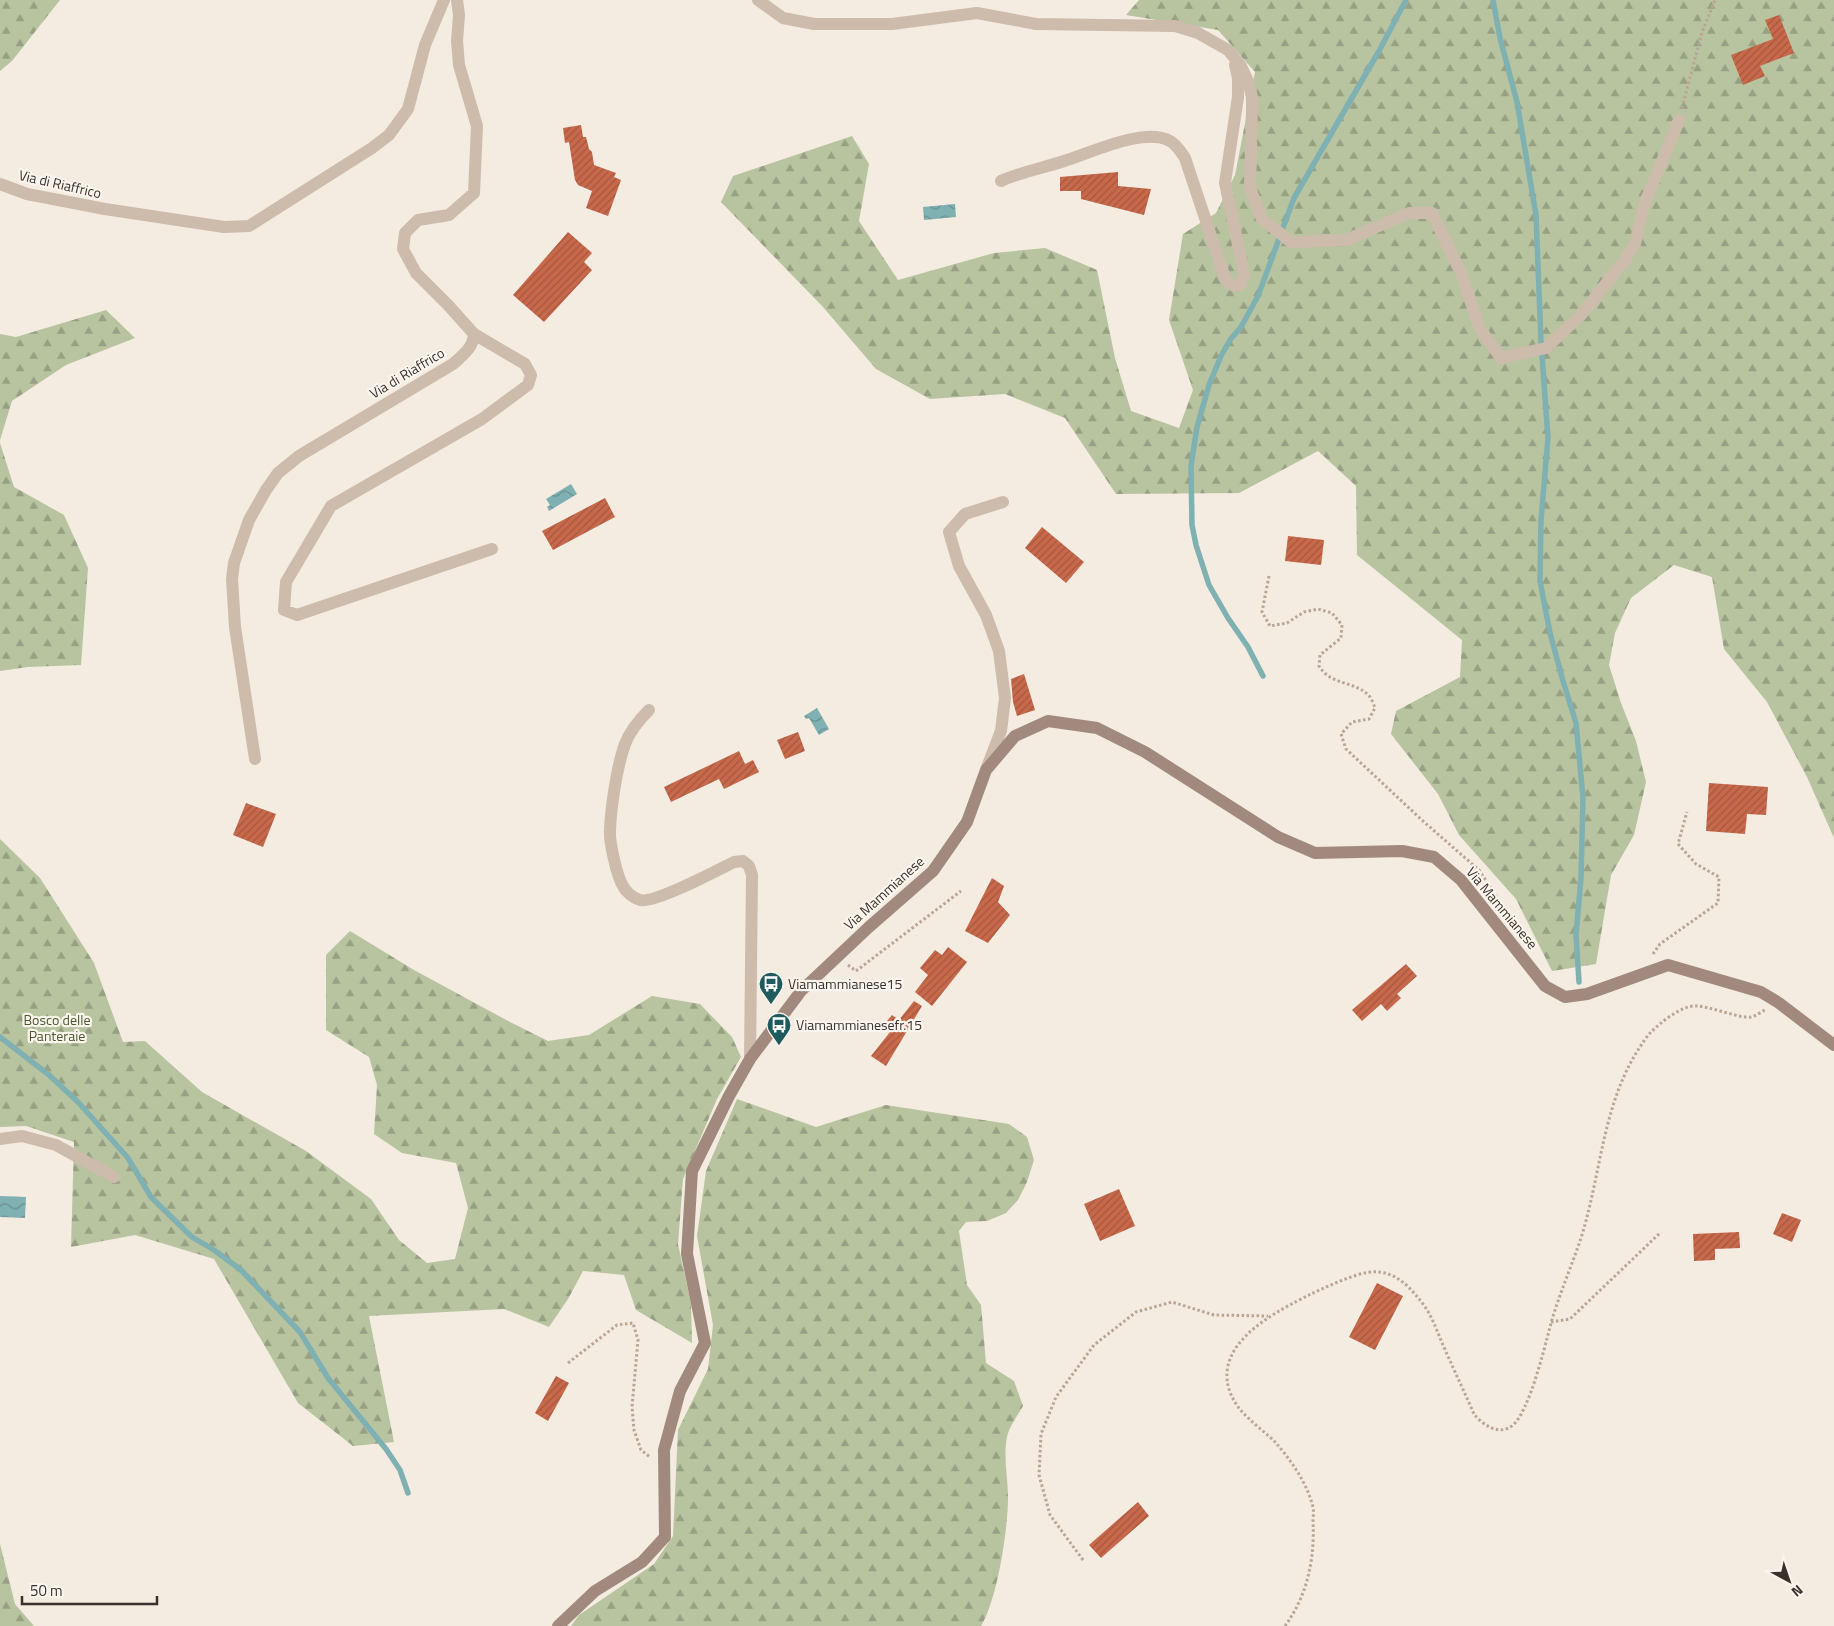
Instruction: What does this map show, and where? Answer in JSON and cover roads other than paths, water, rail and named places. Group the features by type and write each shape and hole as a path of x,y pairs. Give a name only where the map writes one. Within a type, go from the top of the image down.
{"main road":[{"name":"Via Mammianese","path":"558,1626 595,1591 642,1562 665,1537 664,1450 680,1391 705,1343 688,1254 692,1171 729,1096 750,1059 801,991 869,927 933,871 967,822 986,770 1015,736 1048,721 1097,728 1144,752 1278,837 1316,853 1402,851 1434,857 1461,880 1546,986 1565,997 1587,994 1668,965 1761,992 1834,1044"}],"street":[{"name":"Via di Riaffrico","path":"0,184 27,194 105,209 224,227 249,226 372,148 389,135 408,109 425,45 444,0"},
{"path":"457,0 459,15 456,41 460,65 477,126 474,193 449,215 418,220 405,234 403,249 416,273 474,334 525,364 531,375 528,385 482,419 331,506 286,582 284,610 298,615 492,549"},
{"path":"758,0 783,18 814,24 892,24 977,13 1036,24 1175,26 1198,32 1228,50 1242,66 1252,97 1250,188 1262,219 1291,242 1346,240 1409,213 1432,212 1462,274 1480,329 1501,358 1546,348 1581,315 1625,260 1635,244 1644,205 1680,120"},
{"path":"1001,181 1020,172 1065,161 1098,148 1131,139 1148,137 1169,141 1179,149 1185,158 1225,278 1230,284 1236,286 1241,284 1244,277 1243,268 1224,183 1238,97 1238,78 1234,62 1228,50"},
{"name":"Via di Riaffrico","path":"255,759 235,627 232,579 234,563 250,520 266,490 278,474 299,456 453,364 467,352 473,343 474,334"},
{"path":"986,770 1001,731 1004,698 999,651 986,614 959,566 949,532 966,514 1003,502"},
{"path":"649,710 636,724 626,742 617,776 610,832 613,854 622,885 631,896 642,901 657,898 734,862 744,862 749,866 752,875 750,1059"},
{"path":"0,1140 22,1136 56,1145 114,1177"}],"water":[{"path":"955,204 956,217 924,220 923,207"},
{"path":"571,484 577,494 549,511 547,507 550,505 546,499"},
{"path":"817,708 829,729 819,735 809,718 806,719 804,716"},
{"path":"0,1196 26,1197 25,1218 0,1217"}],"waterway":[{"path":"1263,676 1248,647 1209,585 1196,545 1192,525 1191,466 1197,427 1209,385 1221,356 1230,340 1241,327 1258,296 1294,198 1379,51 1406,0"},
{"path":"1493,0 1500,38 1517,102 1536,215 1541,342 1548,438 1541,520 1540,581 1550,633 1576,723 1583,798 1581,878 1576,935 1579,982"},
{"path":"0,1037 49,1075 78,1102 128,1158 151,1197 192,1237 214,1250 241,1270 300,1332 328,1378 386,1449 400,1470 408,1493"}],"place":[{"name":"Viamammianese15","path":"771,1005"},
{"name":"Viamammianesefr.15","path":"779,1046"}],"park label":[{"name":"Bosco delle Panteraie","path":"57,1028"}]}
